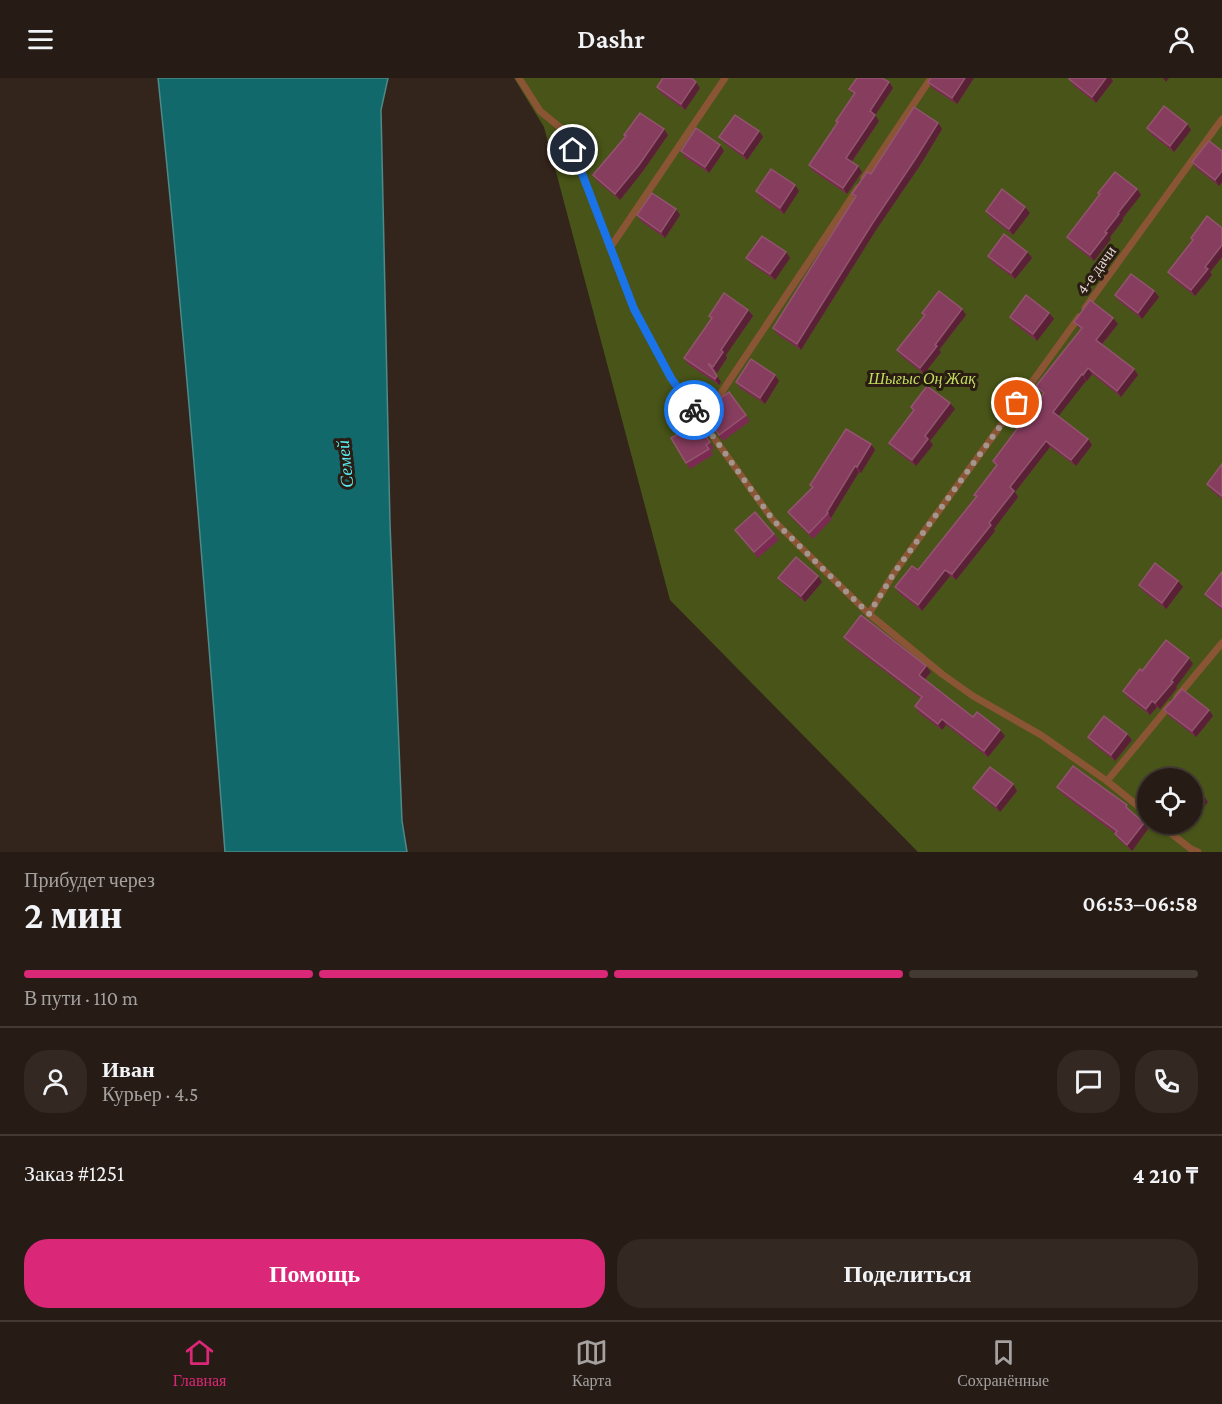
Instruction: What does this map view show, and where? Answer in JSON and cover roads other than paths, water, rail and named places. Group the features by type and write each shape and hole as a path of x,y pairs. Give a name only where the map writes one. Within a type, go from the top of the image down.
{"lane":[{"path":"519,78 540,111 562,129 568,139 634,309 671,378 773,520 869,614 942,674 973,696 1041,735 1137,805"},
{"path":"610,248 724,78"},
{"path":"701,420 931,78"},
{"name":"4-е дачи","path":"869,614 901,563 1222,118"},
{"path":"1107,781 1222,644"},
{"path":"1172,834 1198,852"}],"water":[{"name":"Семей","path":"158,78 388,78 381,110 390,524 402,821 407,852 225,852 186,368"}],"park label":[{"name":"Шығыс Оң Жақ","path":"922,378"}]}
